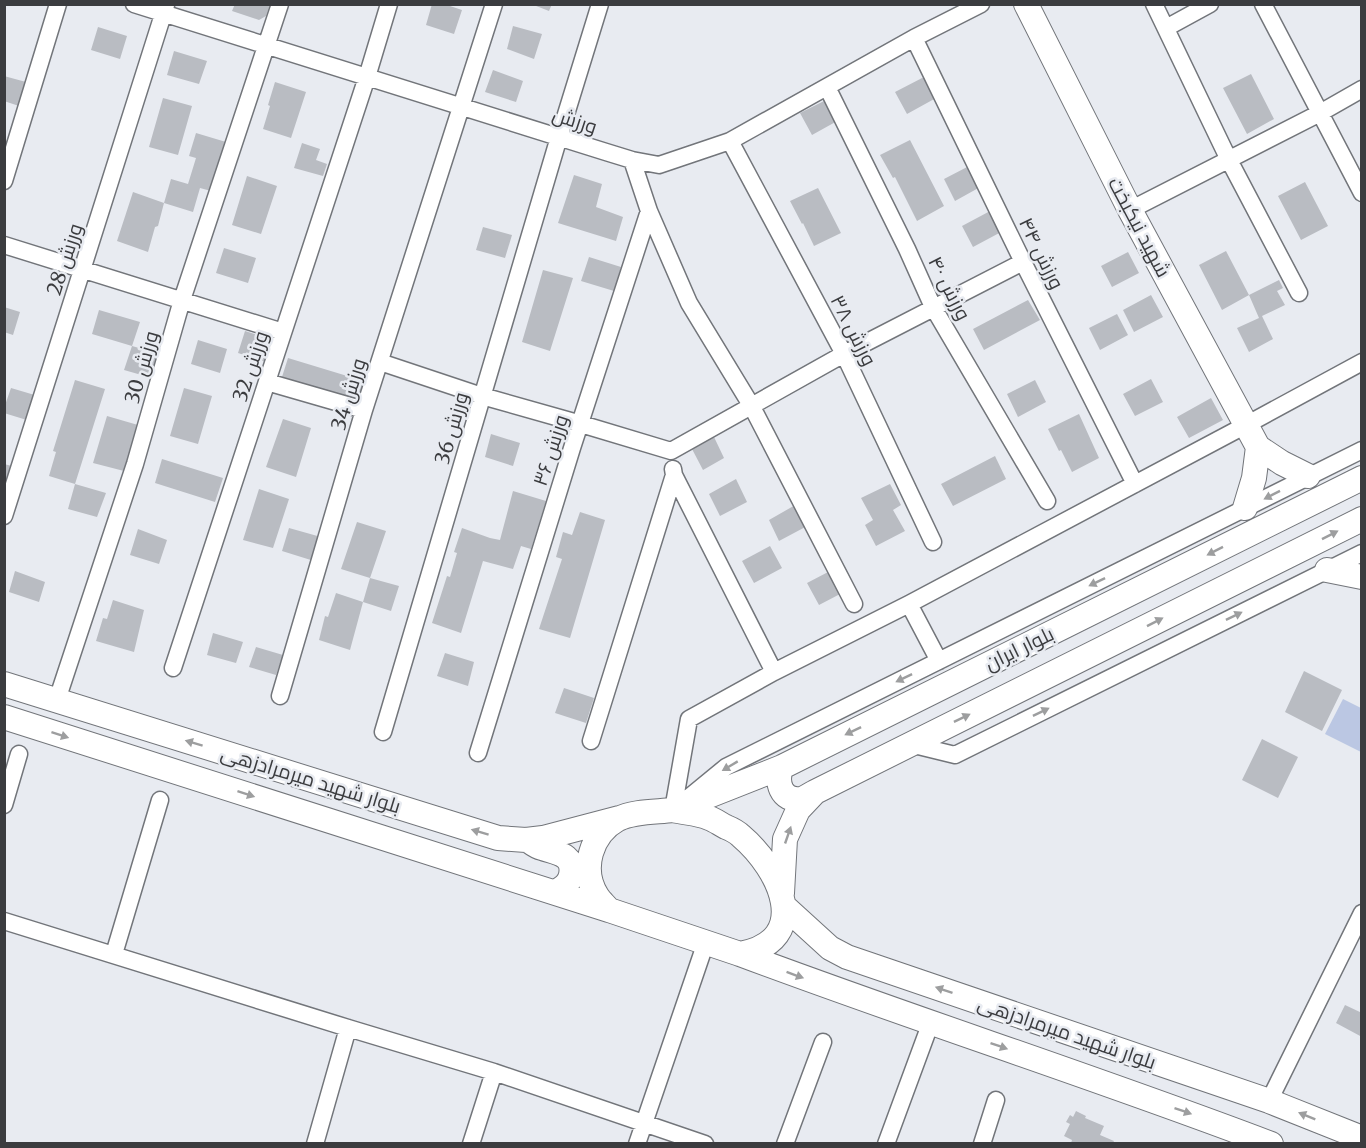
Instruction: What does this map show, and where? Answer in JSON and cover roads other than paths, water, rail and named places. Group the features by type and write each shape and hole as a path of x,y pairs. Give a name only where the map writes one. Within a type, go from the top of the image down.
{"main road":[{"name":"شهید نیکبخت","path":"1026,4 1130,210 1258,447"},
{"path":"1245,508 1254,478 1258,447 1308,476"},
{"name":"بلوار ایران","path":"673,810 782,767 1362,478"},
{"name":"بلوار ایران","path":"783,900 785,839 798,810 815,792 1362,519"},
{"path":"1327,570 1362,578"},
{"name":"بلوار شهید میرمرادزهی","path":"4,684 498,838 526,840 543,838 620,818"},
{"name":"بلوار شهید میرمرادزهی","path":"4,717 609,910"},
{"path":"782,767 778,780 784,793 789,797 803,799 815,792"},
{"path":"673,810 709,817 740,835 766,861 783,900 783,921 777,934 767,944 754,951 740,954 609,910 597,896 590,879 588,861 594,843 604,829 620,818 673,810"},
{"path":"526,840 540,848 560,853 570,863 570,878 567,884 555,892"},
{"name":"بلوار شهید میرمرادزهی","path":"783,900 830,948 847,957 1269,1101 1362,1138"},
{"name":"بلوار شهید میرمرادزهی","path":"740,954 1271,1143"}],"street":[{"path":"4,181 58,4"},
{"name":"ورزش","path":"134,4 165,9 267,46 632,160 659,165 730,141 914,38 981,4"},
{"name":"ورزش 30","path":"57,700 135,464 182,300 280,4"},
{"name":"ورزش 32","path":"173,668 389,4"},
{"name":"ورزش 34","path":"280,696 364,410 494,4"},
{"name":"ورزش 36","path":"383,732 600,4"},
{"path":"1154,4 1229,160 1299,293"},
{"path":"1166,27 1210,4"},
{"path":"1263,4 1362,193"},
{"name":"ورزش 28","path":"4,516 165,9"},
{"name":"ورزش ۴۴","path":"914,38 1135,484"},
{"name":"ورزش ۴۰","path":"827,87 933,307 1047,501"},
{"path":"1130,210 1320,113 1362,89"},
{"name":"ورزش ۳۸","path":"730,141 843,354 933,543"},
{"path":"632,160 649,211 689,303 751,405 854,604"},
{"name":"ورزش ۳۶","path":"478,753 649,211"},
{"path":"4,245 283,332"},
{"path":"380,362 482,396 671,452 843,354 1023,262"},
{"path":"673,810 689,719 1362,362"},
{"path":"267,382 364,410"},
{"path":"673,810 726,767 1362,450"},
{"path":"671,452 674,475 774,672"},
{"path":"591,741 674,475"},
{"path":"909,744 955,755 1362,552"},
{"path":"909,604 939,661"},
{"path":"4,805 19,754"},
{"path":"114,954 160,800"},
{"path":"1269,1101 1362,913"},
{"path":"4,921 494,1072 705,1143"},
{"path":"636,1143 706,942"},
{"path":"886,1143 931,1022"},
{"path":"315,1143 348,1028"},
{"path":"785,1143 823,1042"},
{"path":"471,1143 494,1072"},
{"path":"982,1143 996,1100"}]}
